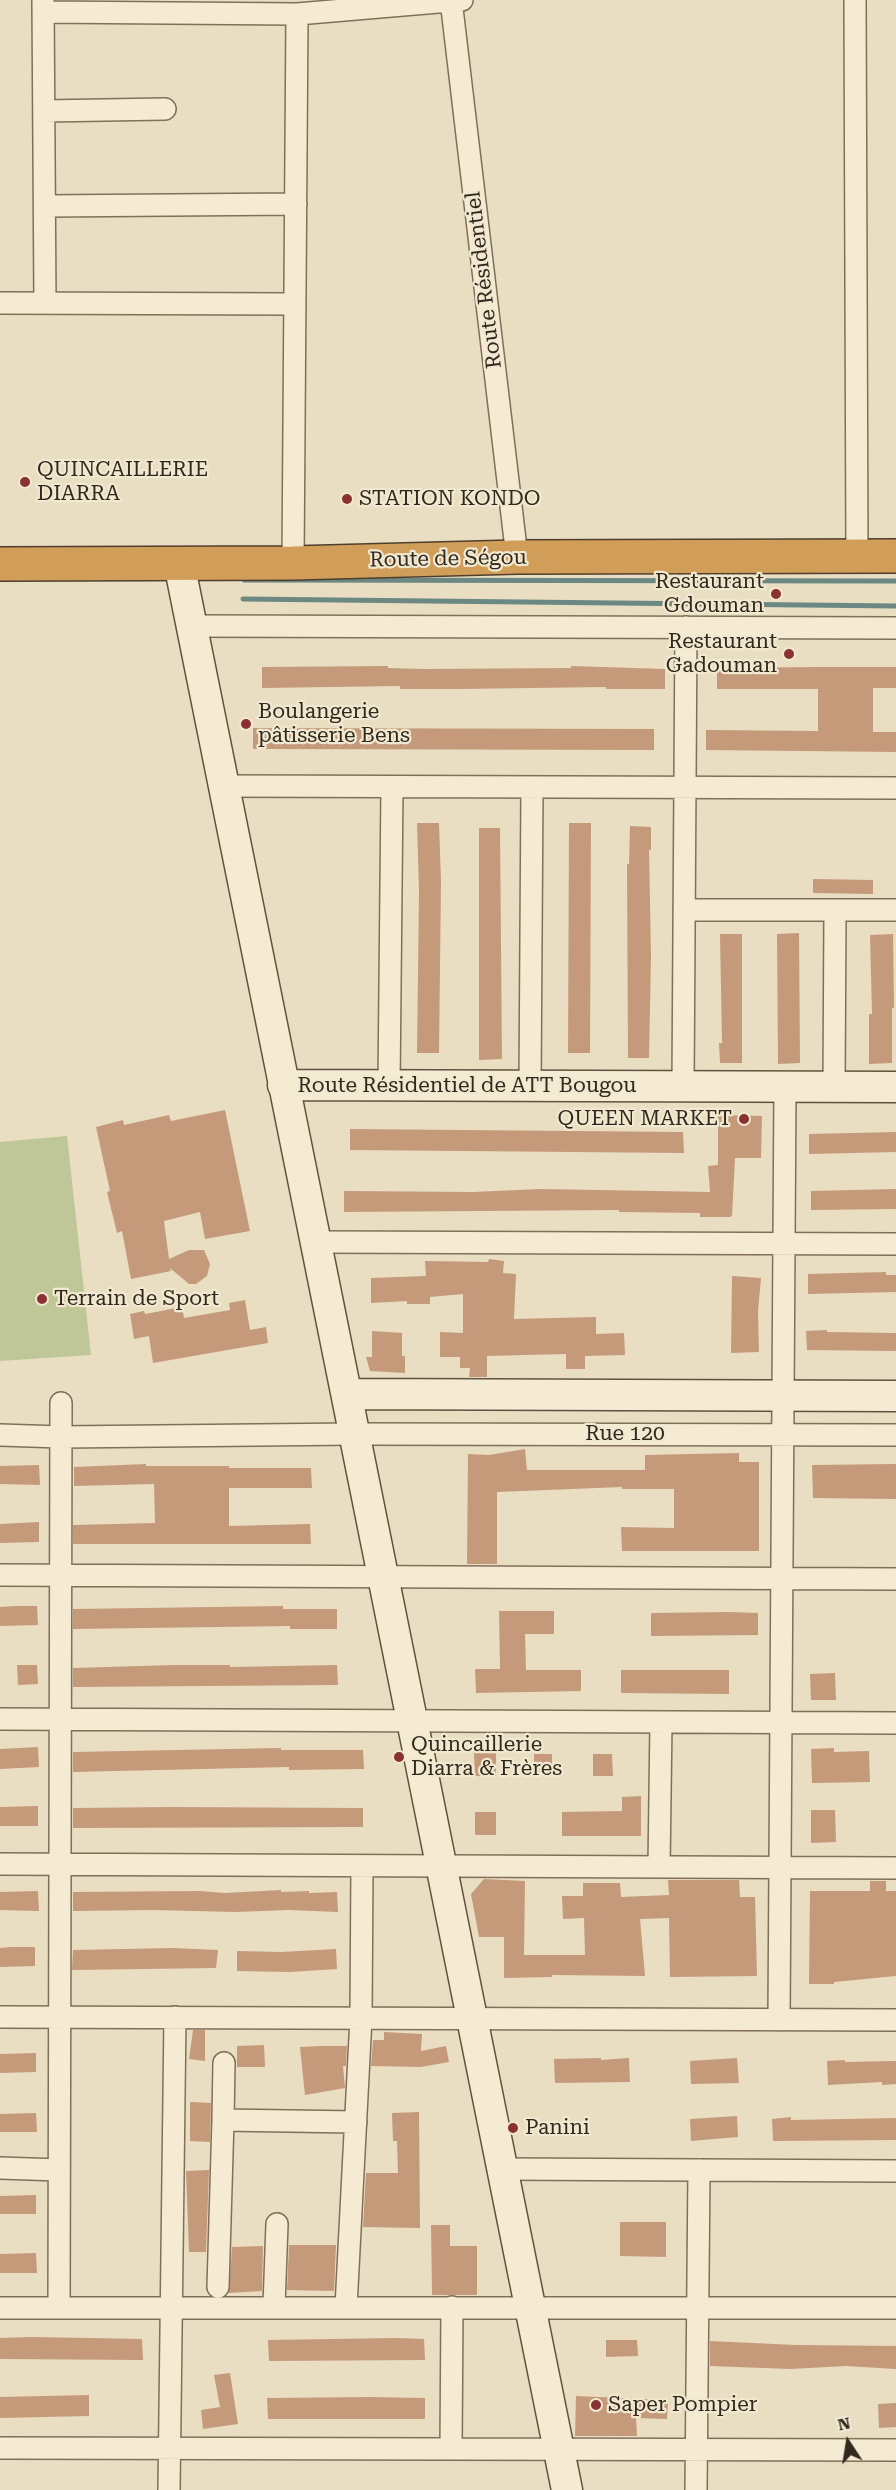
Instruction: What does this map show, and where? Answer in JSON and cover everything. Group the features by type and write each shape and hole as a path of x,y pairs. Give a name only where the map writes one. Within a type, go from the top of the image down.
{"highway":[{"name":"Route de Ségou","path":"0,564 293,563 517,557 896,556"}],"street":[{"path":"855,0 857,556"},
{"path":"45,303 44,6 297,14 455,1"},
{"name":"Route Résidentiel","path":"455,1 517,557"},
{"path":"293,563 297,14"},
{"path":"44,111 165,109"},
{"path":"45,206 296,204"},
{"path":"0,303 295,304"},
{"name":"Route Résidentiel de ATT Bougou","path":"178,563 283,1085 896,1087"},
{"path":"191,626 896,628"},
{"path":"683,1086 686,627"},
{"path":"223,786 896,788"},
{"path":"388,1085 392,787"},
{"path":"530,1086 532,787"},
{"path":"684,910 896,910"},
{"path":"834,1087 835,910"},
{"path":"283,1085 567,2490"},
{"path":"779,2020 785,1086"},
{"path":"315,1242 896,1244"},
{"path":"347,1394 896,1396"},
{"path":"59,2307 61,1404"},
{"name":"Rue 120","path":"0,1435 61,1437 354,1434 896,1435"},
{"path":"0,1575 896,1579"},
{"path":"0,1719 896,1723"},
{"path":"659,1867 660,1722"},
{"path":"0,1864 896,1868"},
{"path":"346,2307 361,2018 362,1866"},
{"path":"0,2016 896,2020"},
{"path":"169,2490 175,2017"},
{"path":"218,2287 224,2063"},
{"path":"223,2120 356,2122"},
{"path":"0,2168 59,2170"},
{"path":"501,2169 896,2170"},
{"path":"696,2490 699,2170"},
{"path":"274,2307 277,2224"},
{"path":"451,2449 452,2307"},
{"path":"0,2308 896,2308"},
{"path":"0,2448 896,2450"}],"green space":[{"name":"Terrain de Sport","path":"67,1136 91,1355 0,1361 0,1142"}],"building":[{"path":"388,666 388,668 423,669 571,668 571,666 665,669 665,689 606,689 606,687 400,689 400,686 262,688 262,667"},
{"path":"896,667 896,688 873,688 873,732 896,732 896,752 706,750 706,730 818,731 818,689 717,689 717,668"},
{"path":"253,728 654,729 654,750 253,749"},
{"path":"417,823 439,823 441,881 439,1053 417,1053 419,892"},
{"path":"569,823 591,823 590,1053 568,1053"},
{"path":"630,826 651,827 651,850 649,850 651,956 649,1058 628,1058 627,864 629,864"},
{"path":"479,828 500,828 502,1059 479,1060"},
{"path":"813,879 873,880 873,894 813,893"},
{"path":"799,933 800,1063 778,1064 777,934"},
{"path":"720,934 742,934 742,1063 720,1063 719,1043 722,1043"},
{"path":"893,934 892,1063 869,1064 869,1014 872,1014 870,935"},
{"path":"225,1110 250,1231 205,1239 200,1212 164,1221 169,1259 189,1250 204,1250 210,1264 207,1276 196,1284 189,1284 170,1268 171,1271 131,1279 122,1231 117,1233 107,1192 110,1191 96,1127 123,1120 124,1125 169,1115 171,1121"},
{"path":"718,1115 762,1116 761,1158 735,1158 732,1216 730,1217 700,1217 700,1213 619,1212 619,1210 344,1212 344,1191 473,1192 540,1189 710,1192 708,1166 718,1165"},
{"path":"350,1129 683,1132 684,1153 350,1150"},
{"path":"896,1132 896,1152 809,1154 809,1134"},
{"path":"896,1189 896,1209 811,1210 811,1191"},
{"path":"489,1259 504,1261 503,1273 516,1274 514,1319 596,1317 596,1334 624,1333 625,1355 585,1356 585,1369 566,1369 566,1354 487,1356 487,1377 469,1377 470,1368 460,1368 460,1357 440,1357 440,1332 463,1333 463,1294 430,1297 430,1304 407,1304 407,1301 371,1303 371,1278 426,1276 425,1261 488,1262"},
{"path":"886,1272 886,1275 896,1275 896,1292 808,1294 808,1274"},
{"path":"732,1276 761,1278 758,1311 759,1352 731,1353"},
{"path":"245,1300 250,1330 266,1327 268,1343 153,1363 149,1336 134,1339 130,1314 144,1311 145,1314 182,1307 184,1318 230,1310 229,1303"},
{"path":"827,1330 827,1332 896,1333 896,1351 807,1350 806,1331"},
{"path":"372,1331 402,1333 405,1373 370,1371 366,1357 372,1357"},
{"path":"525,1449 527,1470 645,1470 645,1455 739,1453 739,1462 759,1462 759,1551 622,1551 621,1527 674,1528 674,1489 622,1489 622,1487 497,1492 497,1564 467,1564 468,1454 489,1455"},
{"path":"146,1464 146,1466 311,1468 312,1488 229,1488 229,1526 310,1524 311,1544 73,1544 73,1525 155,1523 154,1484 74,1486 74,1467"},
{"path":"896,1464 896,1499 813,1498 812,1465"},
{"path":"39,1465 40,1485 0,1484 0,1466"},
{"path":"39,1522 39,1542 0,1543 0,1524"},
{"path":"37,1606 38,1625 0,1626 0,1607"},
{"path":"283,1606 283,1609 337,1609 337,1629 290,1629 290,1626 73,1629 73,1609"},
{"path":"499,1611 554,1611 554,1634 525,1634 526,1670 581,1670 581,1691 476,1693 475,1669 500,1669"},
{"path":"651,1613 758,1613 758,1635 651,1636"},
{"path":"17,1665 37,1665 38,1684 18,1685"},
{"path":"230,1665 230,1667 337,1665 338,1685 73,1687 73,1668"},
{"path":"621,1670 729,1670 729,1694 621,1693"},
{"path":"835,1673 836,1700 811,1700 810,1674"},
{"path":"38,1747 39,1767 0,1769 0,1749"},
{"path":"281,1748 281,1750 363,1750 364,1769 289,1770 289,1767 73,1772 73,1752"},
{"path":"834,1748 834,1752 869,1751 870,1782 812,1783 811,1749"},
{"path":"474,1753 496,1753 496,1776 475,1776"},
{"path":"534,1754 552,1754 552,1774 534,1774"},
{"path":"593,1754 612,1754 613,1776 593,1776"},
{"path":"641,1796 641,1836 562,1836 562,1812 622,1811 622,1797"},
{"path":"38,1806 38,1826 0,1826 0,1807"},
{"path":"73,1808 363,1808 363,1827 73,1828"},
{"path":"811,1810 835,1810 836,1842 811,1843"},
{"path":"475,1812 496,1812 496,1835 475,1835"},
{"path":"484,1879 525,1881 524,1955 585,1955 584,1918 563,1919 562,1896 583,1896 583,1883 620,1883 621,1897 669,1895 668,1880 739,1880 740,1897 755,1897 757,1976 670,1977 669,1918 640,1919 645,1976 552,1975 552,1977 504,1978 504,1937 479,1937 471,1894"},
{"path":"870,1881 886,1881 886,1891 896,1891 896,1976 834,1982 834,1984 809,1984 810,1891 870,1891"},
{"path":"281,1890 281,1892 309,1891 309,1893 337,1892 338,1912 289,1910 73,1911 73,1892 200,1891 225,1893"},
{"path":"38,1891 39,1911 0,1910 0,1892"},
{"path":"35,1947 35,1966 0,1967 0,1948"},
{"path":"172,1948 218,1950 216,1968 72,1970 73,1950"},
{"path":"336,1949 337,1969 290,1972 237,1971 237,1951 281,1952"},
{"path":"193,2030 205,2030 205,2061 189,2059"},
{"path":"384,2032 422,2034 421,2051 446,2046 449,2062 421,2067 371,2066 373,2040 384,2040"},
{"path":"264,2045 265,2067 237,2067 237,2046"},
{"path":"347,2046 346,2066 343,2066 345,2088 305,2095 300,2047"},
{"path":"36,2053 36,2072 0,2073 0,2054"},
{"path":"601,2058 601,2060 629,2058 630,2082 555,2083 554,2059"},
{"path":"737,2058 739,2083 691,2084 690,2061"},
{"path":"845,2060 845,2062 896,2061 896,2084 882,2085 882,2082 828,2085 827,2061"},
{"path":"190,2102 211,2103 210,2142 190,2141"},
{"path":"419,2112 420,2228 363,2227 366,2173 398,2173 397,2141 393,2141 392,2113"},
{"path":"36,2113 37,2132 0,2132 0,2114"},
{"path":"737,2116 738,2137 691,2141 690,2119"},
{"path":"791,2117 791,2120 896,2118 896,2140 773,2141 772,2119"},
{"path":"209,2170 206,2252 189,2252 186,2171"},
{"path":"36,2195 36,2214 0,2214 0,2196"},
{"path":"620,2222 666,2222 666,2257 620,2256"},
{"path":"431,2225 450,2225 450,2246 477,2246 477,2295 432,2295"},
{"path":"289,2245 336,2245 334,2291 287,2290"},
{"path":"263,2246 262,2291 229,2293 232,2247"},
{"path":"36,2253 37,2273 0,2273 0,2254"},
{"path":"0,2338 142,2339 143,2360 0,2359"},
{"path":"424,2339 425,2360 269,2361 268,2340"},
{"path":"606,2340 637,2340 638,2356 606,2357"},
{"path":"710,2341 896,2346 896,2369 846,2366 790,2369 710,2366"},
{"path":"230,2373 238,2424 203,2429 201,2410 220,2407 214,2375"},
{"path":"89,2395 89,2416 0,2418 0,2397"},
{"path":"576,2396 668,2400 667,2419 636,2418 637,2436 575,2436"},
{"path":"267,2398 425,2398 425,2419 268,2419"},
{"path":"896,2403 896,2427 879,2428 878,2404"}],"waterway":[{"path":"244,580 896,581"},
{"path":"243,599 896,606"}],"place":[{"name":"QUINCAILLERIE DIARRA","path":"25,482"},
{"name":"STATION KONDO","path":"347,499"},
{"name":"Restaurant Gdouman","path":"776,594"},
{"name":"Restaurant Gadouman","path":"789,654"},
{"name":"Boulangerie pâtisserie Bens","path":"246,724"},
{"name":"QUEEN MARKET","path":"744,1119"},
{"name":"Terrain de Sport","path":"42,1299"},
{"name":"Quincaillerie Diarra & Frères","path":"399,1757"},
{"name":"Panini","path":"513,2128"},
{"name":"Saper Pompier","path":"596,2405"}]}
